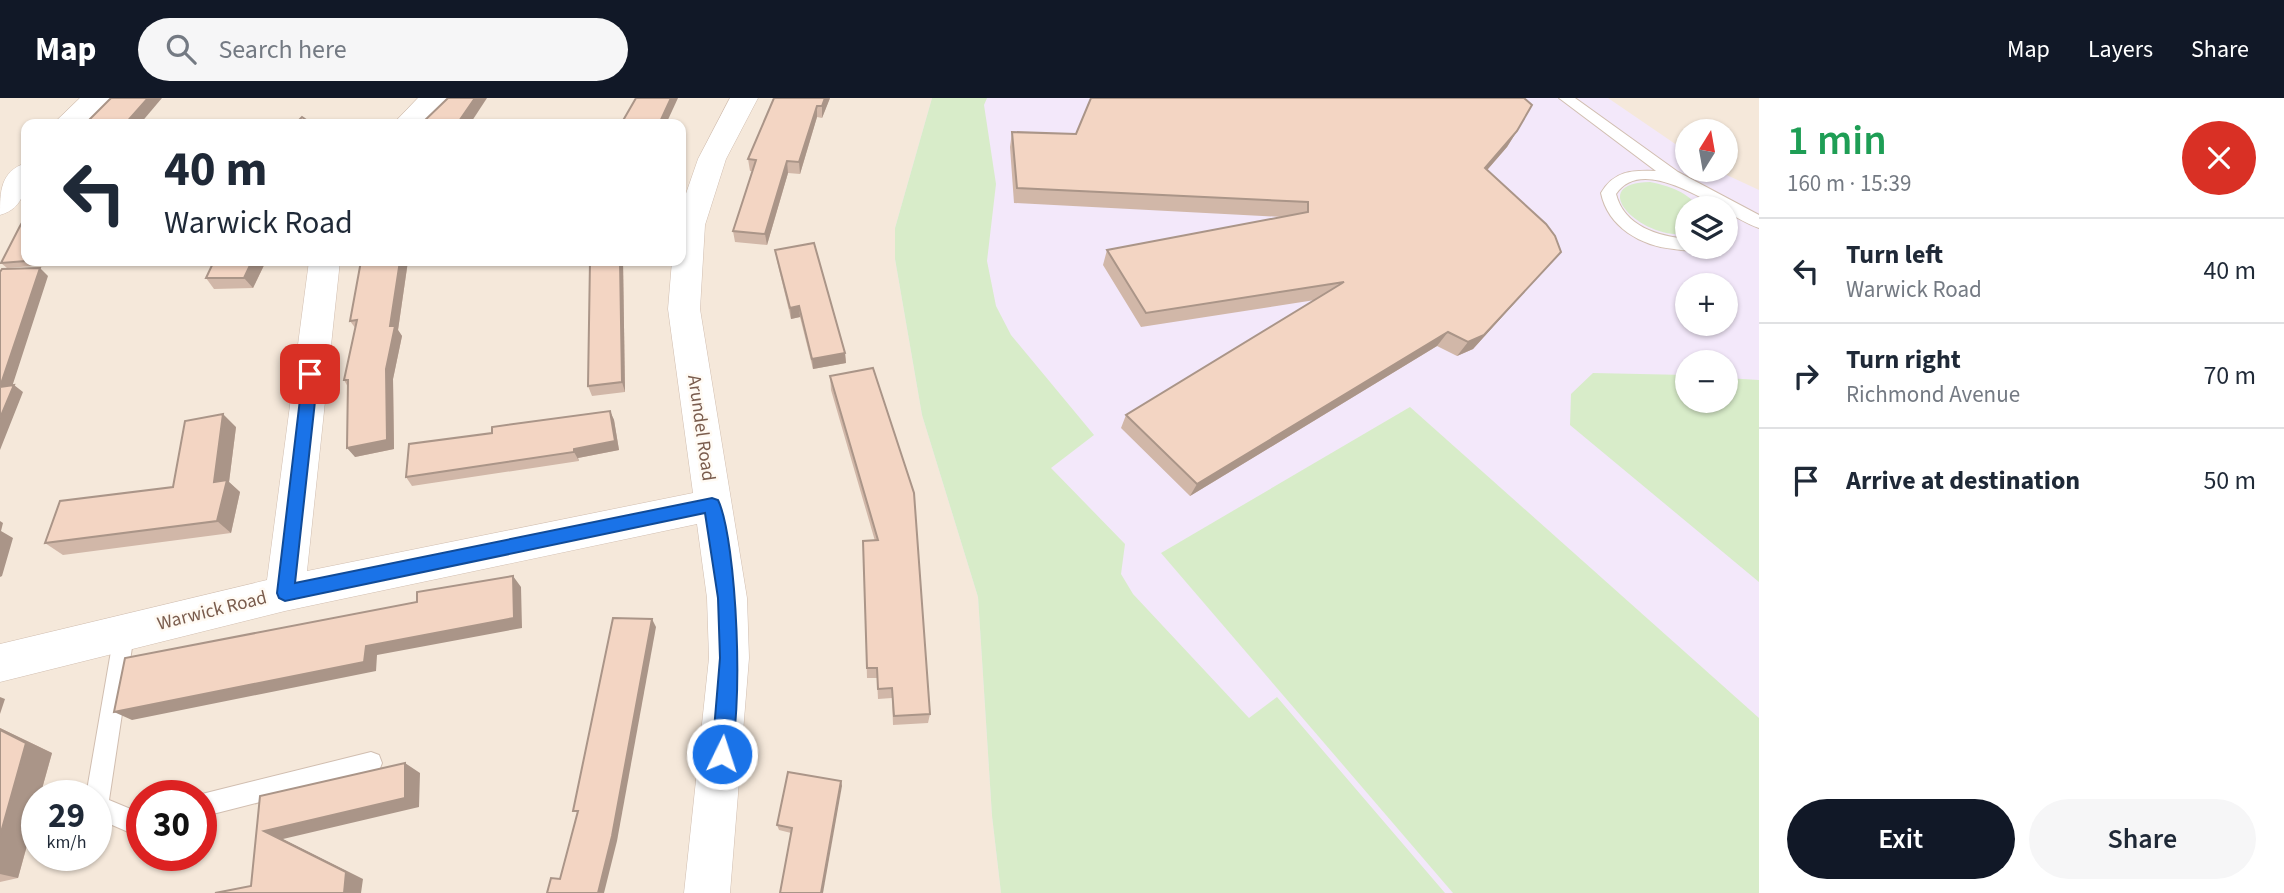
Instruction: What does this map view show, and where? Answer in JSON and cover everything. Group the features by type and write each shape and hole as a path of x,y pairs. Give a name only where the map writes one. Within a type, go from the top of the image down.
{"street":[{"path":"72,119 97,98"},
{"path":"412,119 434,98"},
{"name":"Arundel Road","path":"706,893 729,658 727,598 684,309 690,225 712,159 744,98"},
{"path":"0,205 21,179"},
{"path":"285,593 323,266"},
{"name":"Warwick Road","path":"0,663 285,593 712,505"}],"lane":[{"path":"1566,98 1705,196"},
{"path":"1673,176 1635,174 1622,177 1612,183 1607,192 1608,202 1615,214 1642,234 1661,242 1675,244"},
{"path":"1738,214 1759,222"},
{"path":"100,780 124,634"},
{"path":"217,801 372,763"}],"shaded area":[{"path":"0,98 1759,98 1759,893 0,893"},
{"path":"932,98 1608,98 1675,144 1675,182 1738,180 1759,190 1759,893 1001,893 992,816 978,597 922,415 895,259 895,228"}],"green space":[{"path":"932,98 987,98 984,105 996,184 987,261 996,306 1011,335 1094,435 1051,468 1125,544 1121,574 1133,594 1249,718 1277,697 1445,893 1001,893 992,816 978,597 922,415 895,259 895,228"},
{"path":"1650,182 1678,190 1686,196 1675,196 1675,234 1653,229 1626,211 1621,200 1621,191 1631,185"},
{"path":"1593,373 1675,375 1675,413 1738,413 1738,379 1759,380 1759,582 1570,425 1571,394"},
{"path":"1410,407 1759,718 1759,893 1453,893 1161,553"}],"building":[{"path":"111,98 148,98 129,119 90,119"},
{"path":"448,98 475,98 460,119 426,119"},
{"path":"636,98 671,98 661,119 624,119"},
{"path":"774,98 825,98 822,106 817,106 799,162 787,161 765,234 733,231 756,160 748,159"},
{"path":"1091,98 1524,98 1532,105 1517,131 1485,168 1546,224 1555,236 1561,252 1484,335 1468,342 1448,332 1197,484 1126,415 1344,282 1146,313 1107,250 1308,212 1308,202 1017,188 1012,132 1076,134"},
{"path":"20,226 21,261 1,263"},
{"path":"814,243 845,353 812,359 799,306 790,308 775,250"},
{"path":"212,266 250,266 244,278 206,278"},
{"path":"360,266 399,266 390,326 395,326 386,369 387,440 347,448 348,380 344,380 357,320 350,321"},
{"path":"590,266 620,266 622,382 588,386"},
{"path":"40,268 0,387 0,272 2,269"},
{"path":"873,368 914,493 930,714 894,716 892,688 878,689 877,668 867,668 863,541 878,540 830,376"},
{"path":"14,385 0,418 0,387"},
{"path":"610,411 615,441 574,449 574,452 406,477 409,444 492,433 492,427"},
{"path":"223,414 214,482 227,480 217,521 45,543 60,501 173,487 185,421"},
{"path":"513,576 514,618 366,646 364,662 114,712 125,658 417,602 417,592"},
{"path":"613,618 652,619 612,836 598,893 547,893 551,878 560,879 578,811 573,811"},
{"path":"0,730 26,743 0,836"},
{"path":"405,763 405,798 264,831 346,872 344,893 215,893 251,886 260,796"},
{"path":"788,772 841,781 821,893 780,893 792,828 777,825"}],"route":[{"path":"310,374 285,593 712,505 727,598 729,658 722,754"}]}
